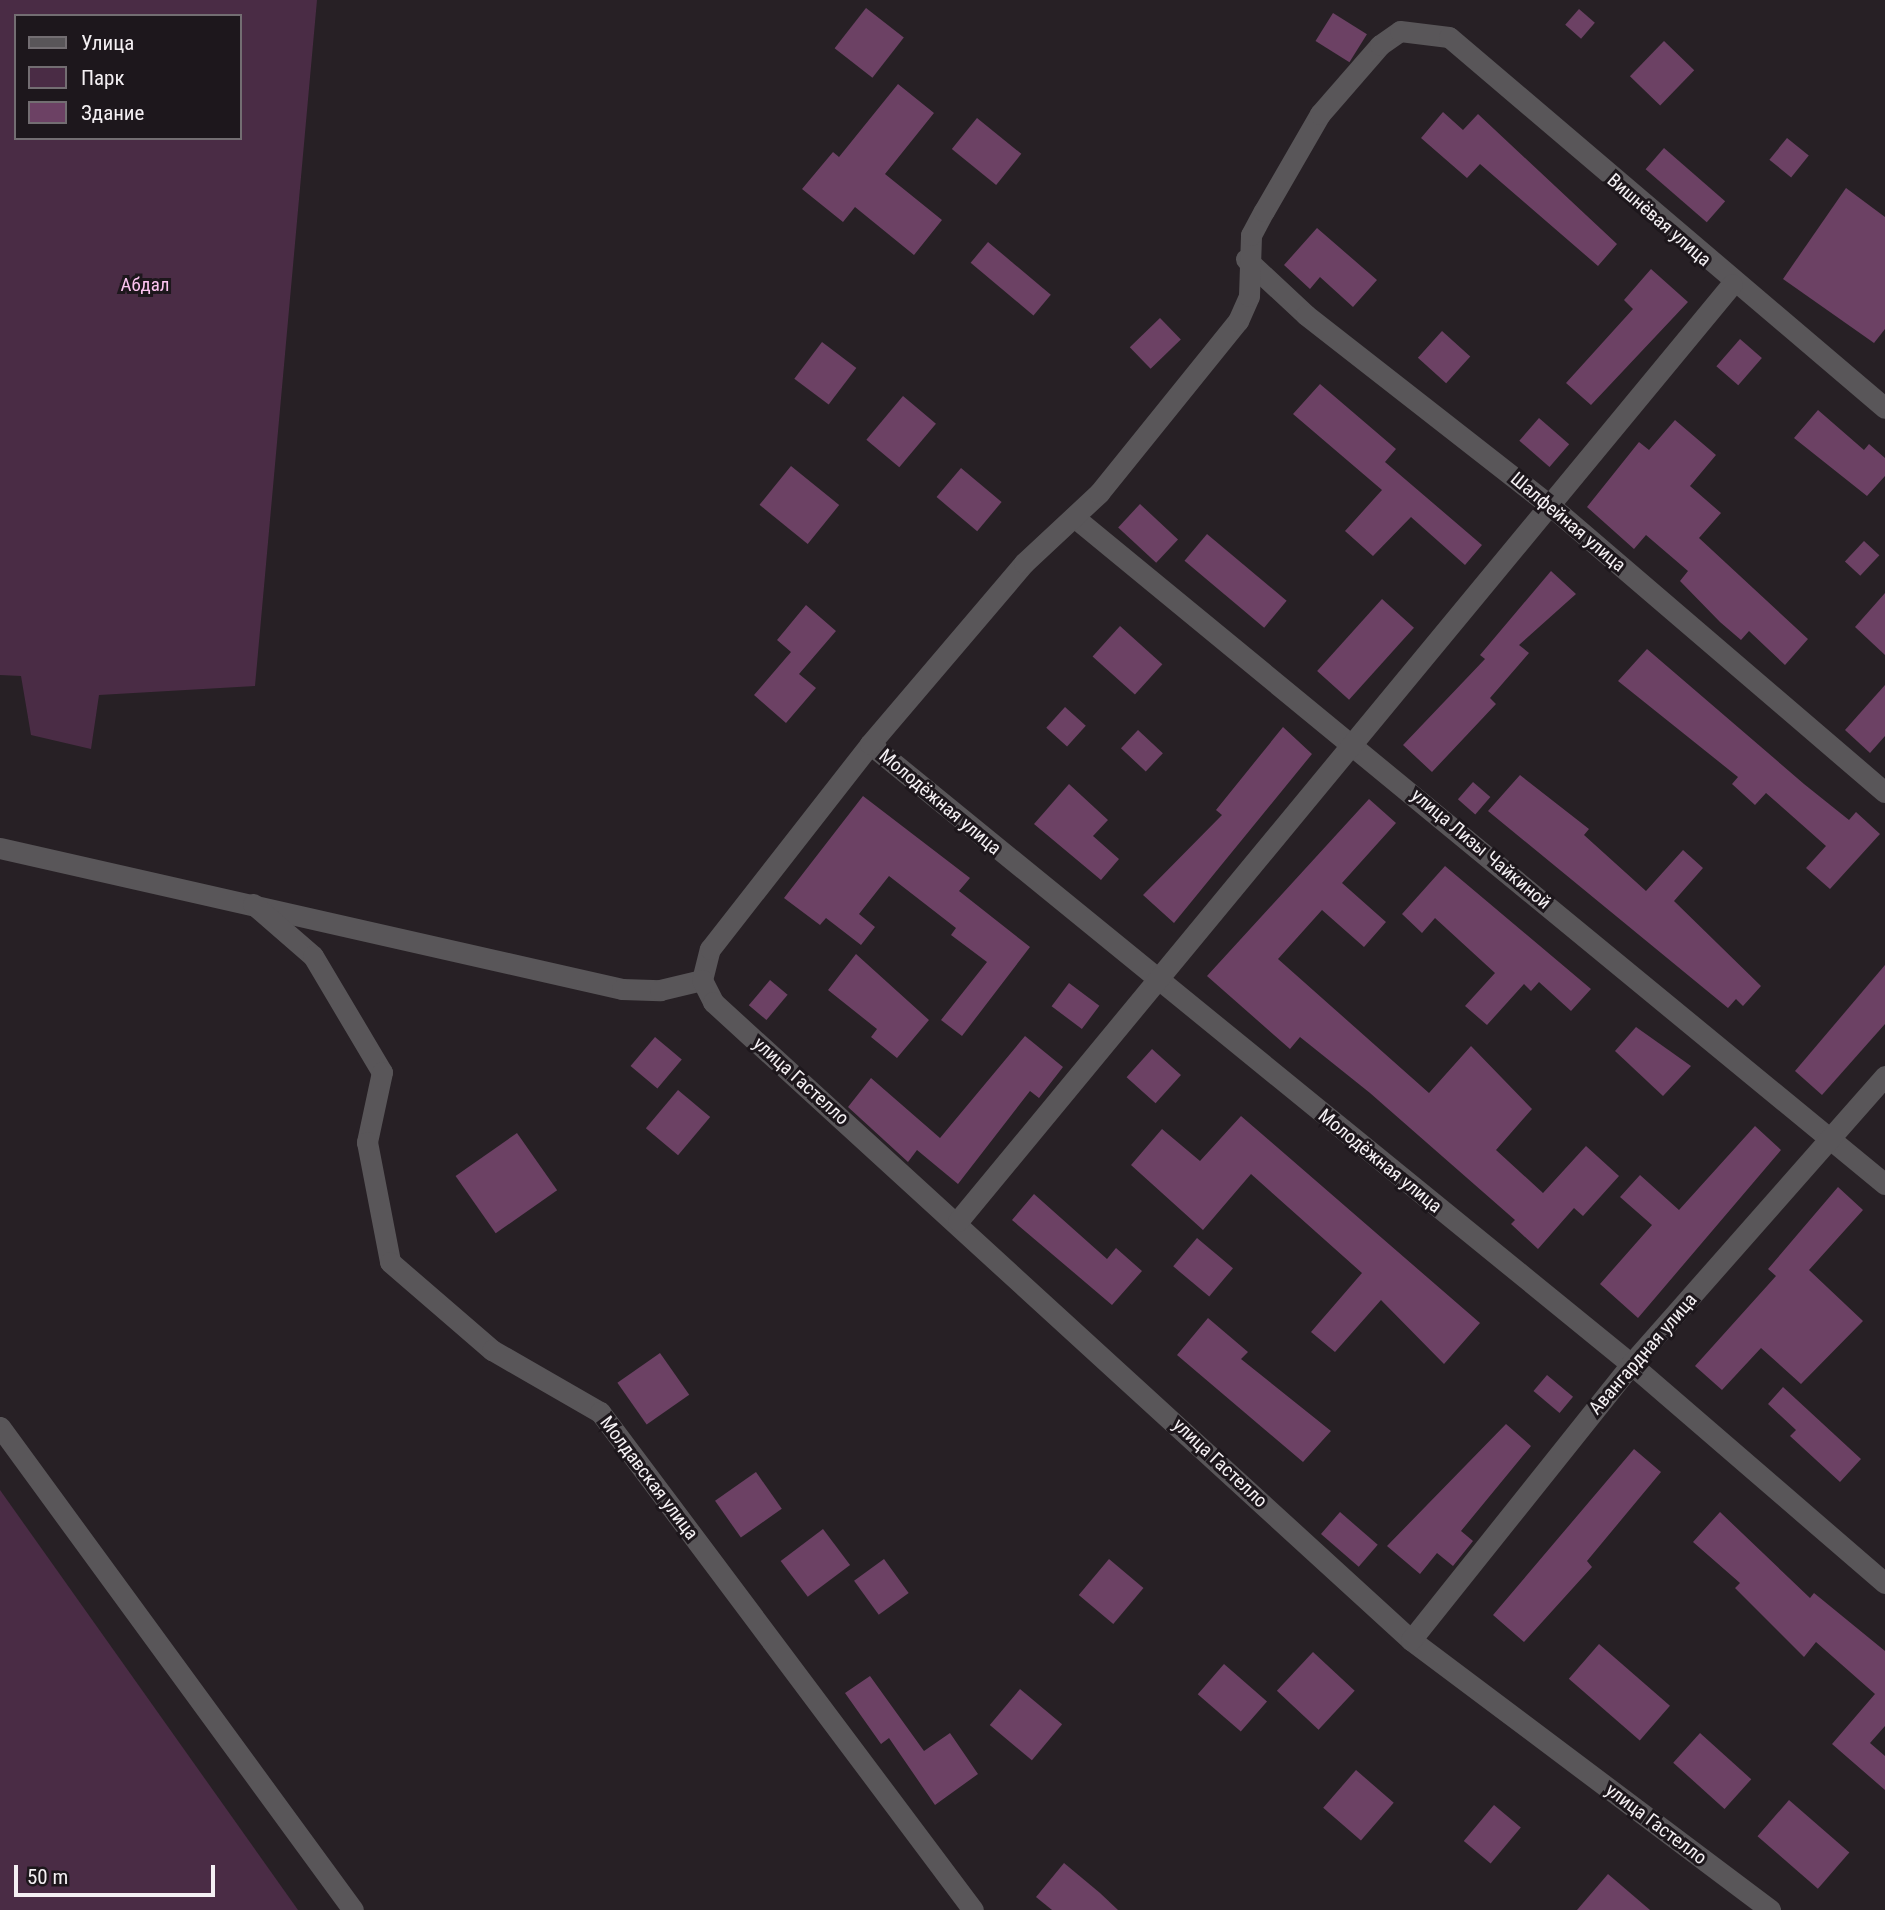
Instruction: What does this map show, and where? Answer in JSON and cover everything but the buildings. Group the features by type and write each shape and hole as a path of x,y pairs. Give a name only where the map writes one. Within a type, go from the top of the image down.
{"street":[{"name":"Вишнёвая улица","path":"1246,258 1251,235 1320,114 1380,44 1400,32 1434,31 1450,37 1732,284 1885,408"},
{"name":"Шалфейная улица","path":"1246,258 1306,315 1552,507 1885,792"},
{"path":"0,848 622,989 660,990 702,980 710,948 870,744 1024,563 1074,517 1238,321 1249,296 1246,258"},
{"path":"958,1221 1155,980 1356,744 1552,507 1732,284"},
{"name":"улица Лизы Чайкиной","path":"1074,517 1356,744 1885,1184"},
{"name":"Молодёжная улица","path":"870,744 1155,980 1631,1364 1885,1583"},
{"name":"Молдавская улица","path":"253,904 313,956 382,1072 368,1142 390,1262 492,1350 600,1412 973,1910"},
{"name":"улица Гастелло","path":"702,980 713,1002 958,1221 1410,1640 1770,1910"},
{"name":"Авангардная улица","path":"1410,1640 1631,1364 1833,1140 1885,1076"},
{"path":"0,1427 353,1910"}],"green space":[{"name":"Абдал","path":"0,0 317,0 255,686 99,695 91,749 31,735 21,676 0,675"},
{"path":"0,1490 298,1910 0,1910"}]}
